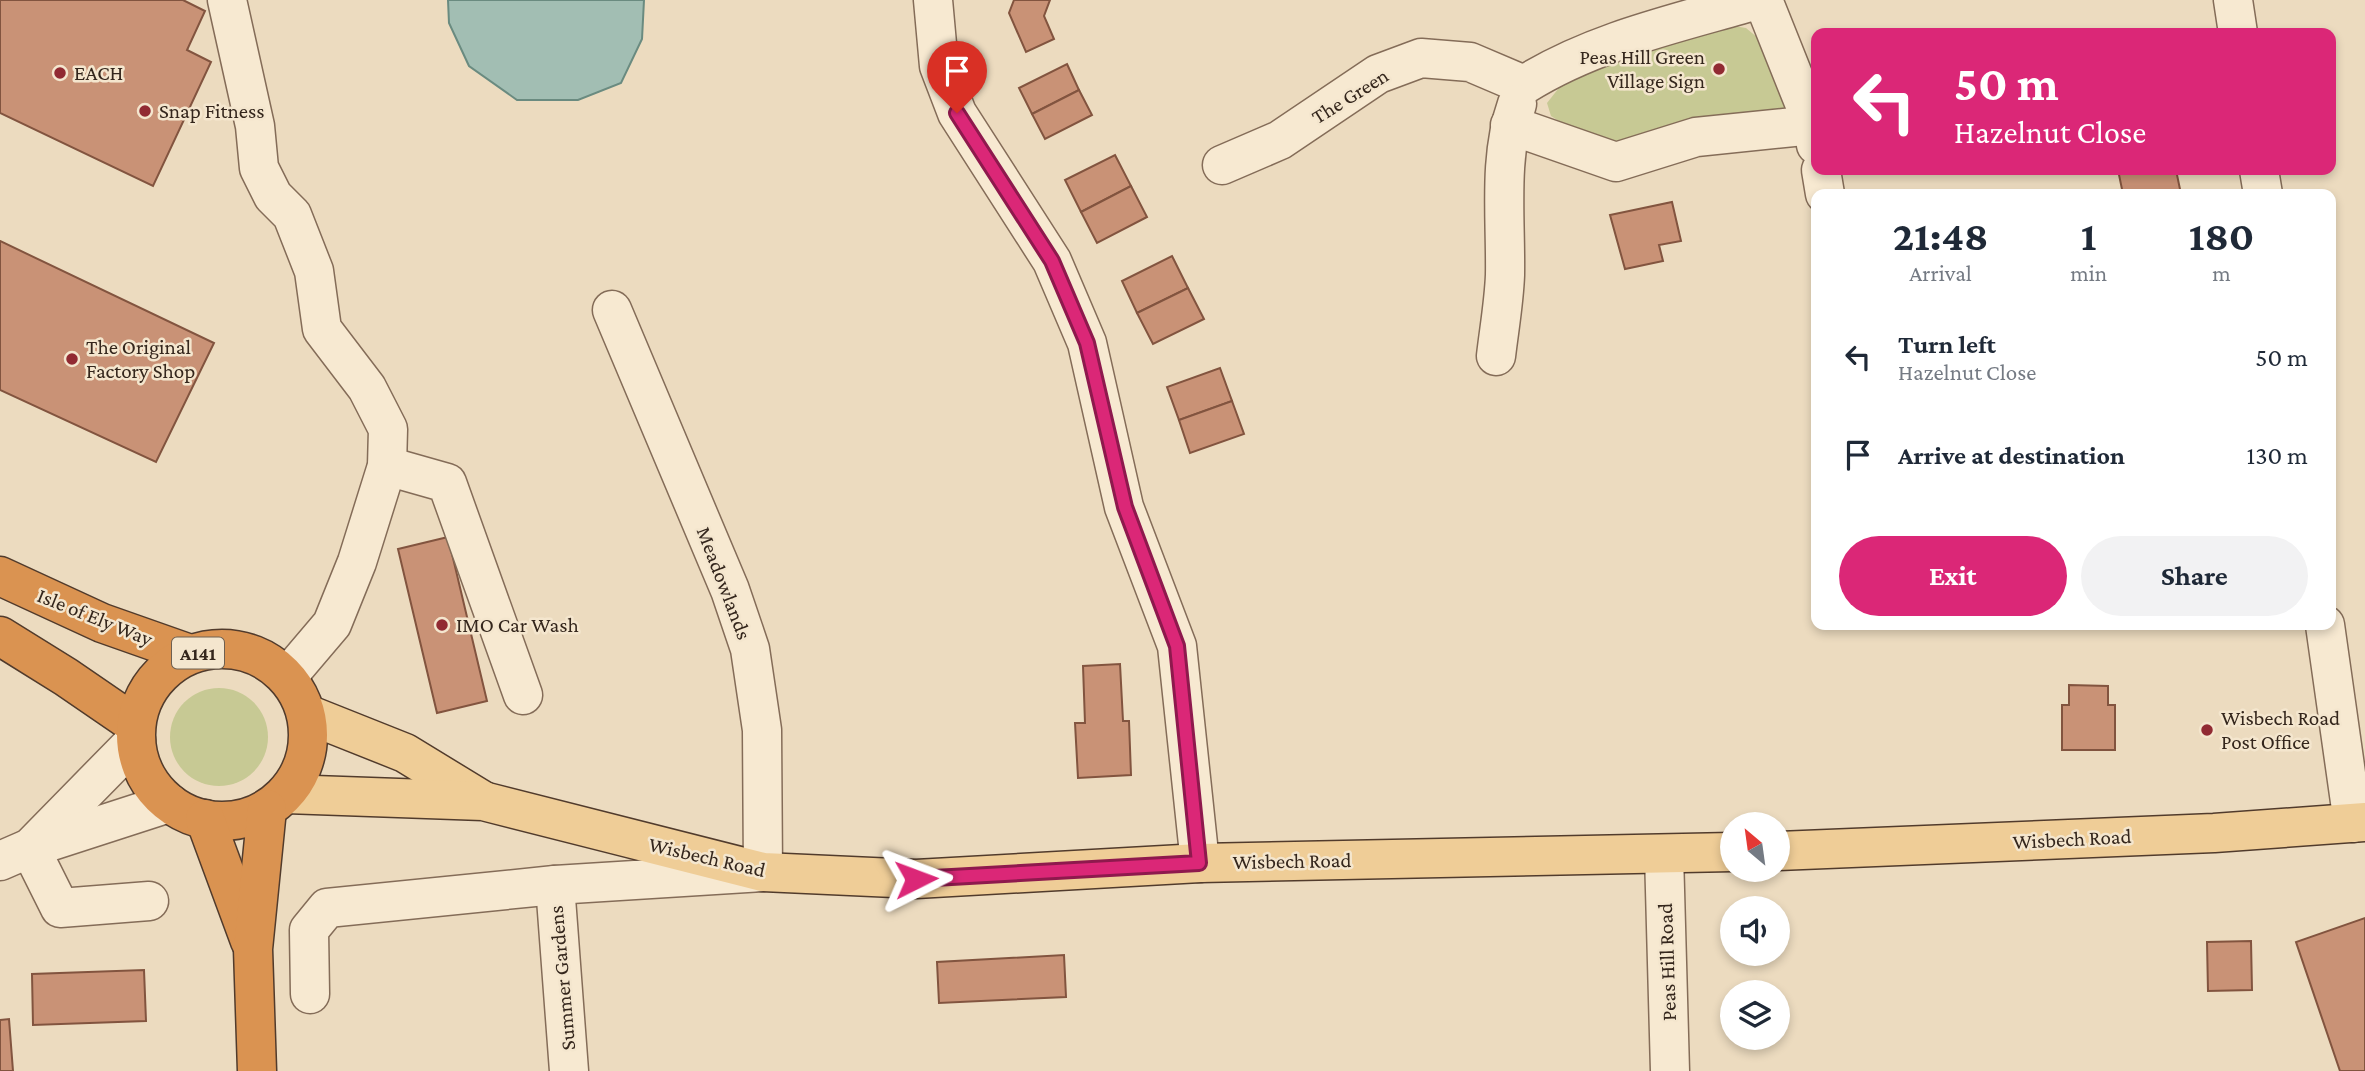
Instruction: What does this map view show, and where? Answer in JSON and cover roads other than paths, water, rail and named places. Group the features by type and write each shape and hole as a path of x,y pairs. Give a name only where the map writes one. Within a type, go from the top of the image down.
{"highway":[{"name":"Isle of Ely Way","path":"0,576 102,623 190,654"},
{"path":"0,636 66,677 136,733 141,764 152,785 169,803 186,813 205,819 237,819 276,801"},
{"name":"A141","path":"136,733 142,703 153,682 170,666 190,654 216,649 242,650 267,660 287,677 299,694 307,714 309,743 301,770 276,801 253,949 257,1071"},
{"name":"A141","path":"205,819 253,949"}],"main road":[{"name":"Wisbech Road","path":"307,714 405,753 483,802"},
{"name":"Wisbech Road","path":"276,801 483,802 763,872 916,879 1199,863 1720,852"},
{"name":"Wisbech Road","path":"1790,850 2214,833 2359,822"}],"street":[{"path":"227,0 255,126 259,168 273,196 292,215 314,271 322,329 368,388 388,429 387,466 358,562 332,624 287,677"},
{"path":"933,0 939,66 957,113 1052,261 1087,343 1125,507 1177,646 1199,863"},
{"path":"1496,356 1505,278 1503,201 1510,125 1524,85 1557,64 1643,33 1756,0"},
{"path":"1763,0 1811,125"},
{"path":"2233,0 2237,28"},
{"name":"The Green","path":"1222,165 1280,141 1378,74 1421,58 1470,62 1524,85"},
{"path":"1510,125 1616,162 1696,137 1811,135"},
{"name":"Meadowlands","path":"612,310 730,590 750,649 762,730 763,872"},
{"path":"387,466 447,483 523,695"},
{"path":"2326,630 2359,822"},
{"path":"15,855 136,733"},
{"path":"15,855 169,803"},
{"name":"Peas Hill Road","path":"1664,854 1670,1071"},
{"path":"15,855 60,908 149,901"},
{"path":"310,994 309,930 327,908 555,885 763,872"},
{"name":"Summer Gardens","path":"555,885 569,1071"}],"place":[{"name":"Peas Hill Green Village Sign","path":"1719,69"},
{"name":"EACH","path":"60,73"},
{"name":"Snap Fitness","path":"145,111"},
{"name":"The Original Factory Shop","path":"72,359"},
{"name":"IMO Car Wash","path":"442,625"},
{"name":"Wisbech Road Post Office","path":"2207,730"}]}
